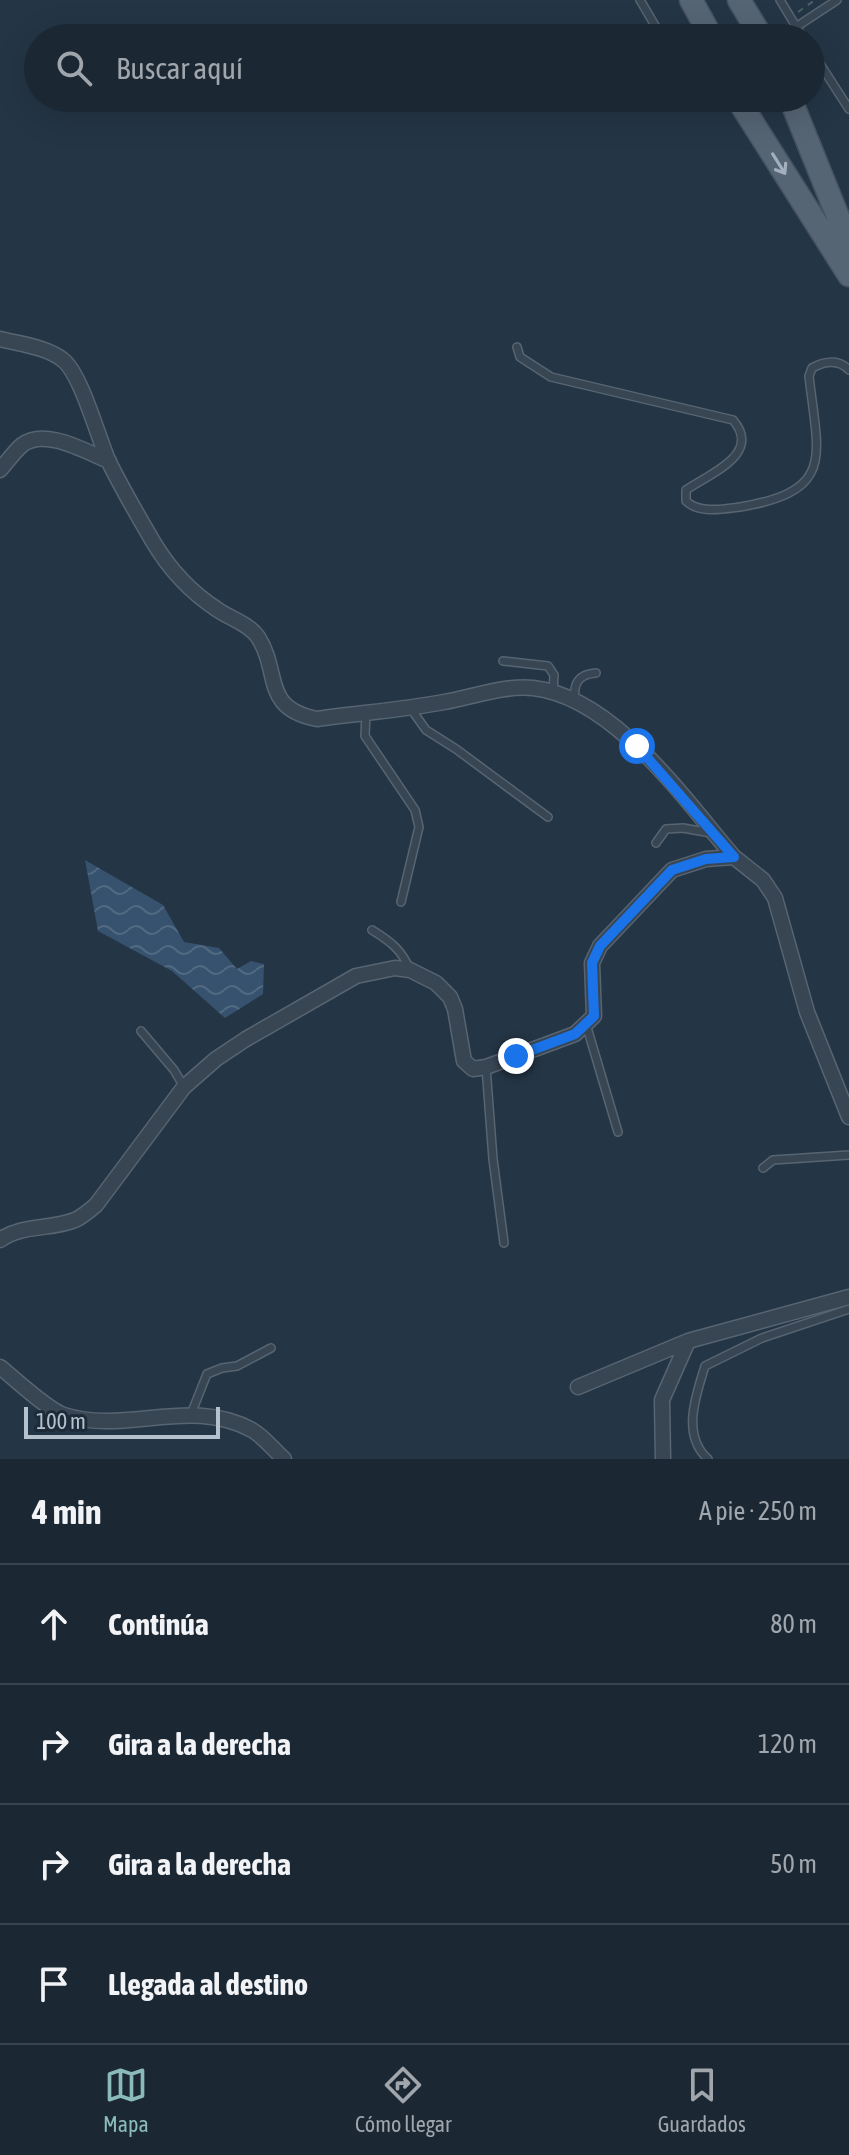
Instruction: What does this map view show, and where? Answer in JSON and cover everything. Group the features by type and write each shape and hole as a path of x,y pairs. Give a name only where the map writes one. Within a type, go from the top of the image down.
{"main road":[{"path":"680,0 693,24"},
{"path":"691,0 704,24"},
{"path":"732,0 746,24"},
{"path":"739,0 754,24"},
{"path":"746,112 849,275"},
{"path":"796,112 849,244"}],"street":[{"path":"0,339 64,360 76,378 109,461 169,566 188,588 252,629 260,640 279,699 299,715 317,719 410,707 516,688 553,693 575,701 596,713 637,746 734,857 763,880 775,898 807,1012 849,1117"},
{"path":"0,470 23,444 33,439 59,442 109,461"},
{"path":"3,1235 78,1219 96,1205 184,1087 216,1059 356,976 395,968 410,970 436,983 450,997 464,1061 473,1069 575,1034 594,1016 592,963 600,946 672,870 706,859 734,857"},
{"path":"578,1387 688,1341 849,1297"},
{"path":"663,1459 662,1400 688,1341"},
{"path":"0,1367 60,1415 97,1423 191,1414 228,1419 255,1432 284,1459"}],"lane":[{"path":"640,0 654,24"},
{"path":"780,0 794,24"},
{"path":"801,24 837,0"},
{"path":"825,72 849,109"},
{"path":"517,347 520,357 551,377 733,420 743,432 743,446 735,457 686,490 686,501 691,506 709,509 725,509 785,497 808,479 815,464 816,446 809,376 812,368 833,362 849,370"},
{"path":"503,661 548,666 554,675 553,693"},
{"path":"575,701 574,689 579,678 596,673"},
{"path":"410,707 426,730 548,817"},
{"path":"366,712 365,736 415,810 419,827 401,902"},
{"path":"656,843 666,829 683,828 713,833"},
{"path":"372,930 389,940 403,954 410,970"},
{"path":"586,1024 618,1132"},
{"path":"141,1031 174,1070 184,1087"},
{"path":"486,1067 504,1243"},
{"path":"763,1168 773,1160 849,1155"},
{"path":"708,1459 698,1450 691,1413 705,1366 762,1338 849,1309"},
{"path":"191,1414 207,1374 237,1366 271,1348"}],"path":[{"path":"790,18 815,0"}],"water":[{"path":"85,860 163,905 184,942 219,948 237,969 251,961 264,964 263,994 225,1018 172,971 98,931"}],"route":[{"path":"516,1056 575,1034 594,1016 592,963 600,946 672,870 706,859 734,857 637,746"}]}
